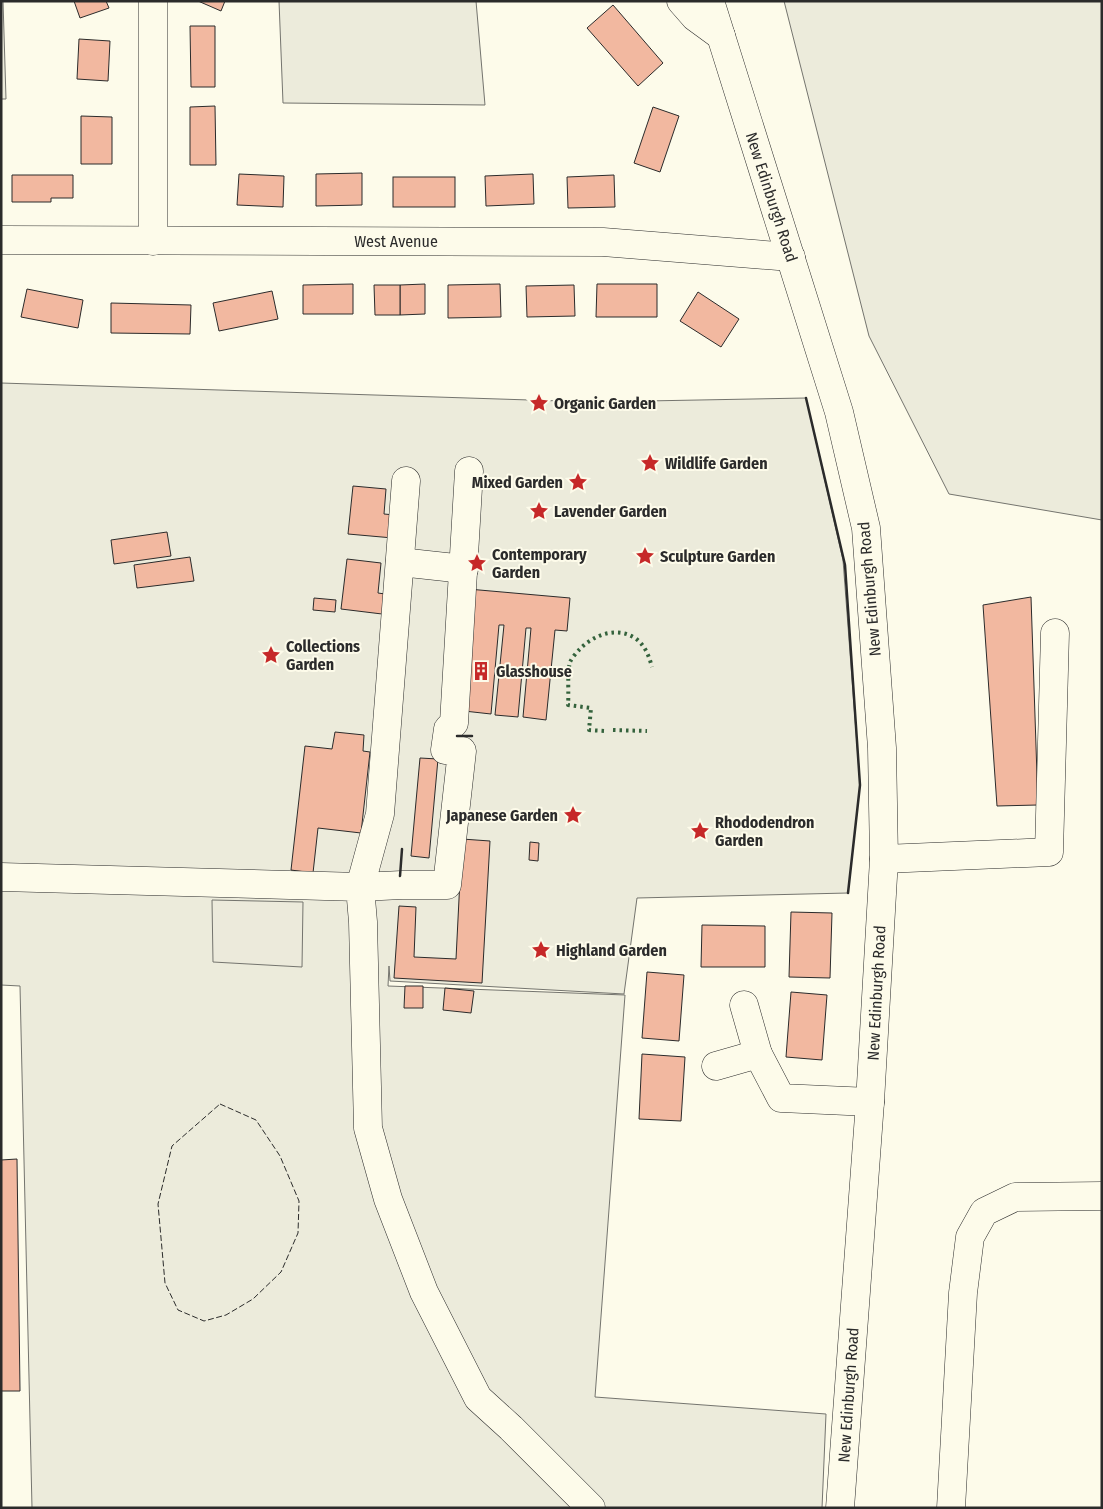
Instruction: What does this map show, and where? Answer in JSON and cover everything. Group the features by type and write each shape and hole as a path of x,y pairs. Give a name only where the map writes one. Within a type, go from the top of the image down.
{"main road":[{"path":"153,1 153,241"},
{"path":"681,1 695,17 720,36"},
{"name":"New Edinburgh Road","path":"710,1 839,412 866,528 882,748 884,859 870,1102 840,1508"},
{"name":"West Avenue","path":"1,240 603,242 791,257"},
{"path":"1,877 360,887 448,885 462,751 445,750 448,728 454,723 469,471"},
{"path":"406,481 380,814 360,887 363,922 368,1128 388,1199 424,1292 478,1398 511,1428 591,1508"},
{"path":"400,562 464,569"},
{"path":"884,859 1049,852 1055,633"},
{"path":"744,1005 758,1054 781,1098 870,1102"},
{"path":"716,1066 758,1054"},
{"path":"950,1508 963,1293 970,1237 984,1212 1015,1196 1102,1196"}],"shaded area":[{"path":"1,1 3,1 6,99 1,99"},
{"path":"279,1 476,1 485,105 283,103"},
{"path":"784,1 1102,1 1102,520 949,494 869,336"},
{"path":"1,383 592,402 806,398 843,560 860,785 848,893 637,898 624,994 390,981 389,966 388,986 625,995 595,1397 826,1414 822,1508 32,1508 20,986 1,985"},
{"path":"212,900 303,902 302,967 213,962"}],"building":[{"path":"74,1 106,1 109,8 80,18"},
{"path":"198,1 225,1 221,11"},
{"path":"613,5 663,63 638,86 587,28"},
{"path":"190,26 215,26 215,87 191,87"},
{"path":"79,39 110,41 108,81 77,79"},
{"path":"215,106 216,165 190,165 190,107"},
{"path":"653,107 679,116 660,172 634,163"},
{"path":"81,116 112,117 112,164 81,164"},
{"path":"362,173 362,205 316,206 316,174"},
{"path":"239,174 284,176 283,207 237,205"},
{"path":"533,174 534,204 486,206 485,176"},
{"path":"12,175 73,175 73,198 51,198 51,202 12,202"},
{"path":"614,175 615,207 568,208 567,177"},
{"path":"393,177 455,177 455,207 393,207"},
{"path":"353,284 353,314 303,314 303,285"},
{"path":"425,284 425,314 400,315 400,285"},
{"path":"500,284 501,317 448,318 448,285"},
{"path":"597,284 657,284 657,317 596,317"},
{"path":"374,285 400,285 400,315 375,315"},
{"path":"574,285 575,316 527,317 526,286"},
{"path":"27,289 83,300 78,328 21,317"},
{"path":"272,291 278,319 219,331 213,303"},
{"path":"698,292 739,319 721,347 680,321"},
{"path":"111,303 191,305 190,334 111,333"},
{"path":"353,486 386,489 384,514 395,515 393,538 348,534"},
{"path":"167,532 171,556 114,564 111,540"},
{"path":"190,557 194,581 137,588 134,565"},
{"path":"347,559 381,563 378,593 385,594 382,614 341,609"},
{"name":"Glasshouse","path":"468,589 570,598 567,631 555,630 546,720 523,717 531,628 526,628 518,717 495,715 504,625 499,625 491,714 464,711"},
{"path":"1031,597 1038,805 997,806 983,605"},
{"path":"314,598 336,600 335,612 313,610"},
{"path":"335,732 364,735 363,751 370,752 361,833 318,828 313,873 291,870 305,746 332,749"},
{"path":"420,758 438,759 429,858 411,856"},
{"path":"462,839 490,841 482,983 394,978 399,906 416,907 414,957 456,959"},
{"path":"530,842 539,843 538,861 529,860"},
{"path":"791,912 832,913 830,978 789,977"},
{"path":"702,925 765,926 765,967 701,967"},
{"path":"647,972 684,975 679,1041 642,1038"},
{"path":"405,986 423,986 423,1008 404,1008"},
{"path":"445,988 474,991 471,1013 443,1010"},
{"path":"791,992 827,995 822,1060 786,1057"},
{"path":"642,1054 685,1057 681,1121 639,1119"},
{"path":"17,1159 20,1391 1,1391 1,1160"}],"hedge":[{"path":"604,731 589,730 591,708 568,705 569,667 574,656 598,636 613,633 628,634 644,647 652,667"},
{"path":"613,730 647,731"}],"fence":[{"path":"220,1104 256,1120 280,1156 299,1201 298,1233 281,1272 253,1299 226,1315 204,1321 178,1310 165,1283 158,1204 172,1146 220,1104"}],"wall":[{"path":"806,398 845,565 860,785 848,893"},
{"path":"457,736 472,736"},
{"path":"400,876 402,849"}],"place":[{"name":"Organic Garden","path":"539,403"},
{"name":"Wildlife Garden","path":"650,463"},
{"name":"Mixed Garden","path":"578,482"},
{"name":"Lavender Garden","path":"539,511"},
{"name":"Sculpture Garden","path":"645,556"},
{"name":"Contemporary Garden","path":"477,563"},
{"name":"Collections Garden","path":"271,655"},
{"name":"Glasshouse","path":"481,671"},
{"name":"Japanese Garden","path":"573,815"},
{"name":"Rhododendron Garden","path":"700,831"},
{"name":"Highland Garden","path":"541,950"}]}
